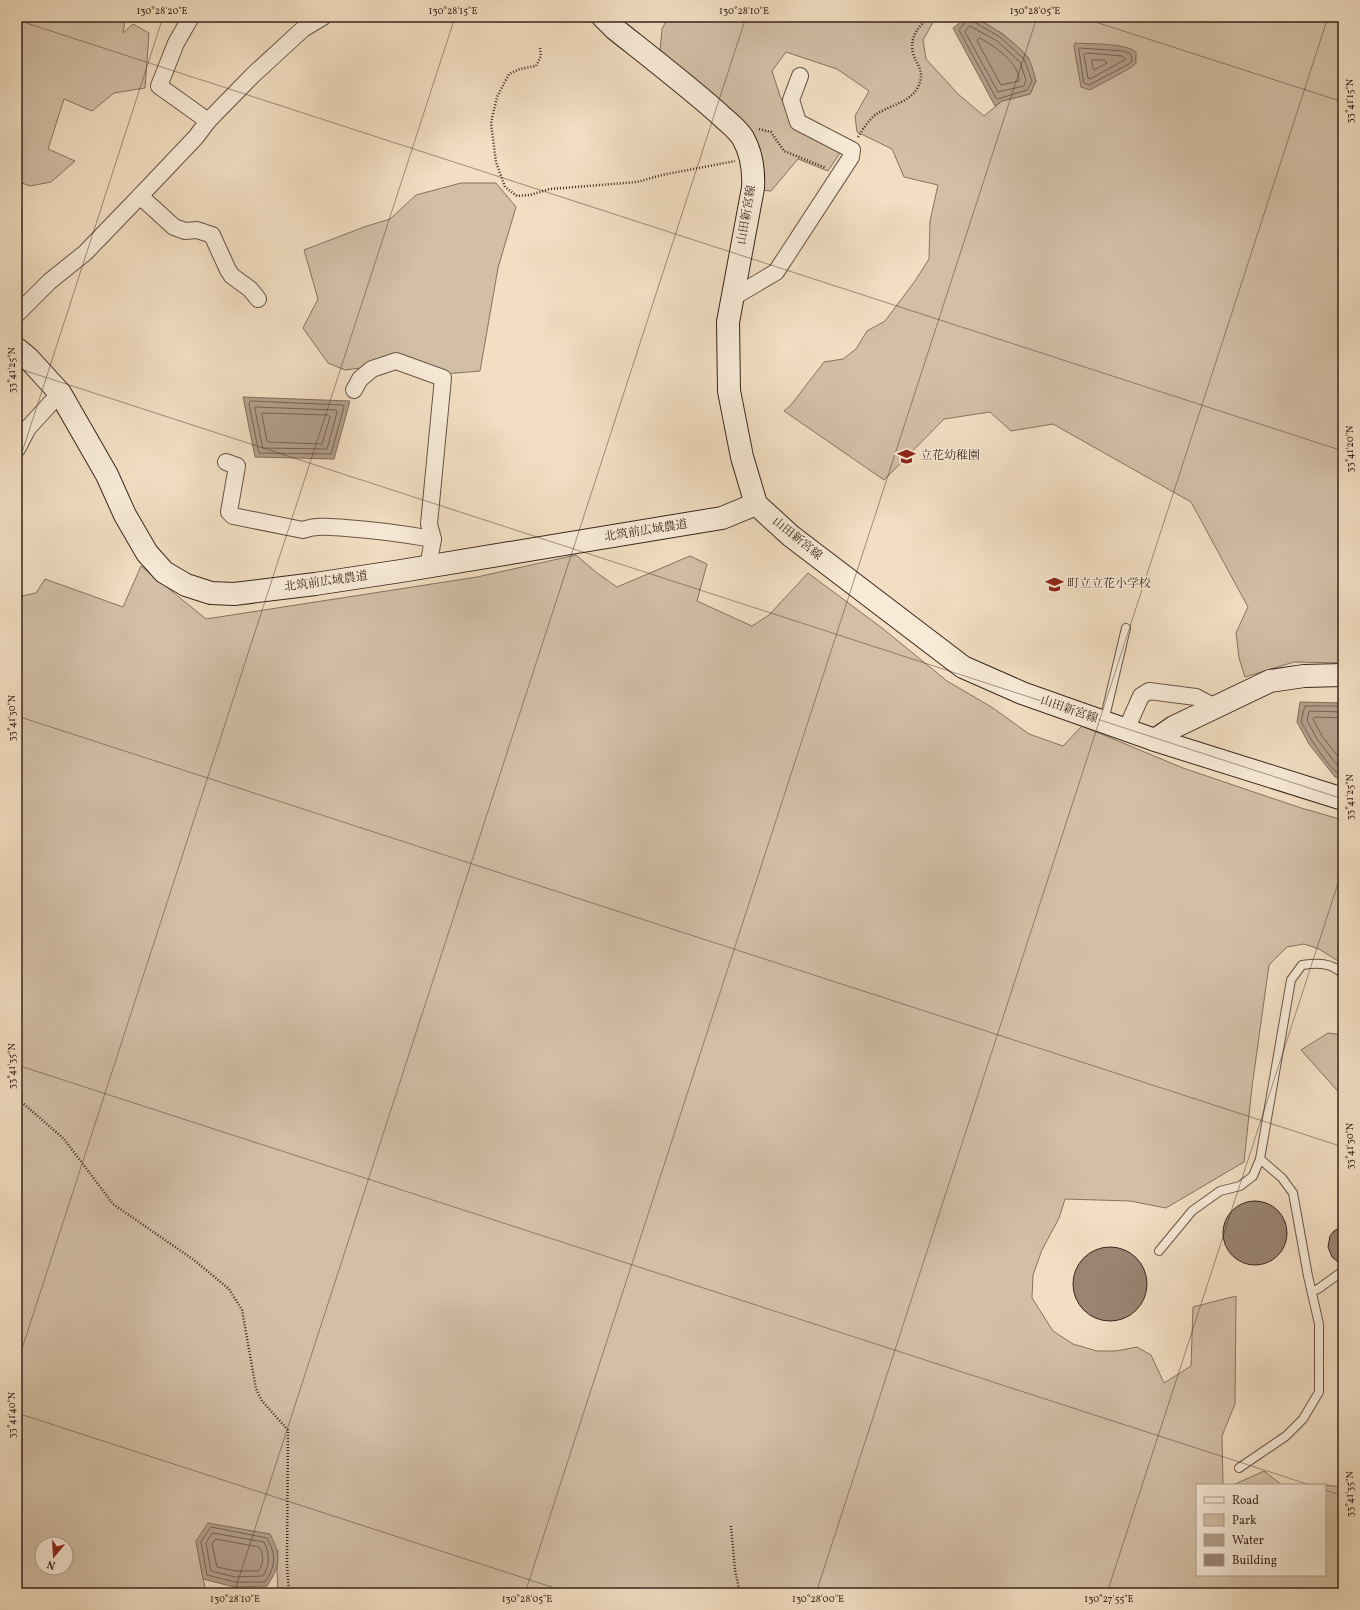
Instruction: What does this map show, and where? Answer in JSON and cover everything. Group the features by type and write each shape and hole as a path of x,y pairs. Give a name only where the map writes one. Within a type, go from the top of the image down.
{"main road":[{"name":"山田新宮線","path":"603,17 615,29 705,101 742,137 751,157 754,173 753,188 728,322 728,391 742,457 756,504 791,536 963,667 1022,693 1126,730 1343,799"},
{"name":"北筑前広域農道","path":"17,349 28,358 60,393 107,475 125,515 147,553 164,572 186,585 210,593 234,594 315,584 428,567 722,518 756,504"},
{"path":"1155,740 1174,727 1270,681 1304,676 1343,675"}],"street":[{"path":"191,17 176,42 159,86 208,120"},
{"path":"17,314 50,280 85,253 196,137 208,120 253,75 303,29 323,17"},
{"path":"732,298 776,272 851,157 852,150 798,122 791,100 800,76"},
{"path":"140,196 174,227 186,231 197,230 212,235 232,276 250,289 258,299"},
{"path":"354,390 360,379 372,369 396,361 443,378 429,524 433,539 428,567"},
{"path":"17,449 28,428 60,393"},
{"path":"226,462 237,466 229,512 233,516 303,530 314,526 338,527 373,530 433,539"},
{"path":"1126,730 1141,696 1149,691 1196,697 1215,707"}],"lane":[{"path":"1104,722 1126,628"},
{"path":"1159,1251 1192,1210 1220,1191 1240,1186 1254,1176 1260,1159 1291,980 1302,965 1321,963 1337,968 1343,974"},
{"path":"1239,1468 1286,1436 1303,1419 1319,1392 1319,1324 1293,1192 1282,1178 1260,1159"},
{"path":"1312,1292 1343,1271"}],"path":[{"path":"852,150 870,120 876,115 914,94 919,86 921,77 920,67 913,52 913,41 918,27 931,17"},
{"path":"540,48 541,56 536,66 520,69 509,74 497,97 492,123 496,162 505,187 517,196 530,195 550,189 637,182 662,175 728,164 751,157"},
{"path":"742,137 753,127 770,132 784,151 840,174"},
{"path":"17,1098 64,1139 113,1204 194,1260 229,1289 242,1310 256,1389 262,1401 288,1430 287,1565 289,1593"},
{"path":"731,1526 735,1570 740,1593"}],"green space":[{"path":"17,17 122,17 125,20 123,33 133,24 149,33 145,88 114,93 92,111 64,99 48,149 75,161 51,182 30,186 17,181"},
{"path":"668,17 936,17 923,40 926,59 958,94 984,116 1002,101 1030,94 1036,81 1028,57 1003,34 973,17 1343,17 1343,663 1294,662 1245,677 1239,658 1236,633 1248,607 1191,502 1053,424 1011,431 990,412 944,419 884,480 784,411 791,405 824,362 843,359 856,349 867,331 885,321 915,281 929,259 930,221 938,185 904,177 892,149 857,132 855,116 869,91 837,69 786,52 772,71 780,96 792,123 840,153 828,171 798,159 771,191 760,190 761,171 759,146 736,114 660,52 662,29"},
{"path":"461,183 496,183 516,207 498,268 480,371 432,375 393,364 345,370 328,363 303,328 318,299 304,250 364,227 390,219 416,195"},
{"path":"576,555 597,573 617,587 690,556 707,564 697,601 752,626 769,615 808,573 882,628 947,681 993,708 1029,734 1063,746 1082,726 1183,768 1301,808 1343,820 1343,964 1319,949 1304,944 1287,947 1269,965 1252,1087 1244,1162 1166,1208 1130,1201 1065,1199 1059,1218 1042,1250 1033,1275 1032,1298 1053,1331 1073,1344 1097,1351 1116,1351 1137,1347 1151,1355 1164,1383 1191,1366 1193,1307 1236,1296 1235,1404 1222,1436 1223,1484 1196,1484 1196,1576 1326,1576 1326,1485 1343,1487 1343,1593 278,1593 278,1550 196,1541 206,1593 17,1593 17,597 36,593 45,579 123,607 141,566 206,619 477,577"},
{"path":"1328,1033 1343,1035 1343,1097 1301,1050"},
{"path":"1264,1471 1281,1484 1235,1484"}],"water":[{"path":"967,17 974,18 991,27 1009,39 1024,53 1031,63 1036,81 1030,94 1002,101 995,106 953,28"},
{"path":"1075,43 1116,45 1131,49 1136,52 1136,63 1132,67 1090,90 1081,87 1074,47"},
{"path":"243,397 350,401 334,459 255,457"},
{"path":"1300,702 1343,703 1343,780 1335,777 1309,744 1297,722"},
{"path":"208,1523 270,1534 276,1548 278,1560 275,1572 267,1586 234,1587 203,1579 196,1541"}],"building":[{"path":"1255,1201 1273,1206 1278,1210 1282,1215 1287,1233 1282,1251 1278,1256 1273,1260 1255,1265 1237,1260 1232,1256 1228,1251 1223,1233 1228,1215 1232,1210 1237,1206"},
{"path":"1343,1226 1343,1266 1332,1257 1328,1247 1330,1236 1334,1231"},
{"path":"1110,1247 1131,1253 1141,1263 1147,1284 1141,1305 1131,1315 1110,1321 1089,1315 1079,1305 1073,1284 1079,1263 1089,1253"}],"place":[{"name":"立花幼稚園","path":"907,456"},
{"name":"町立立花小学校","path":"1054,584"}]}
